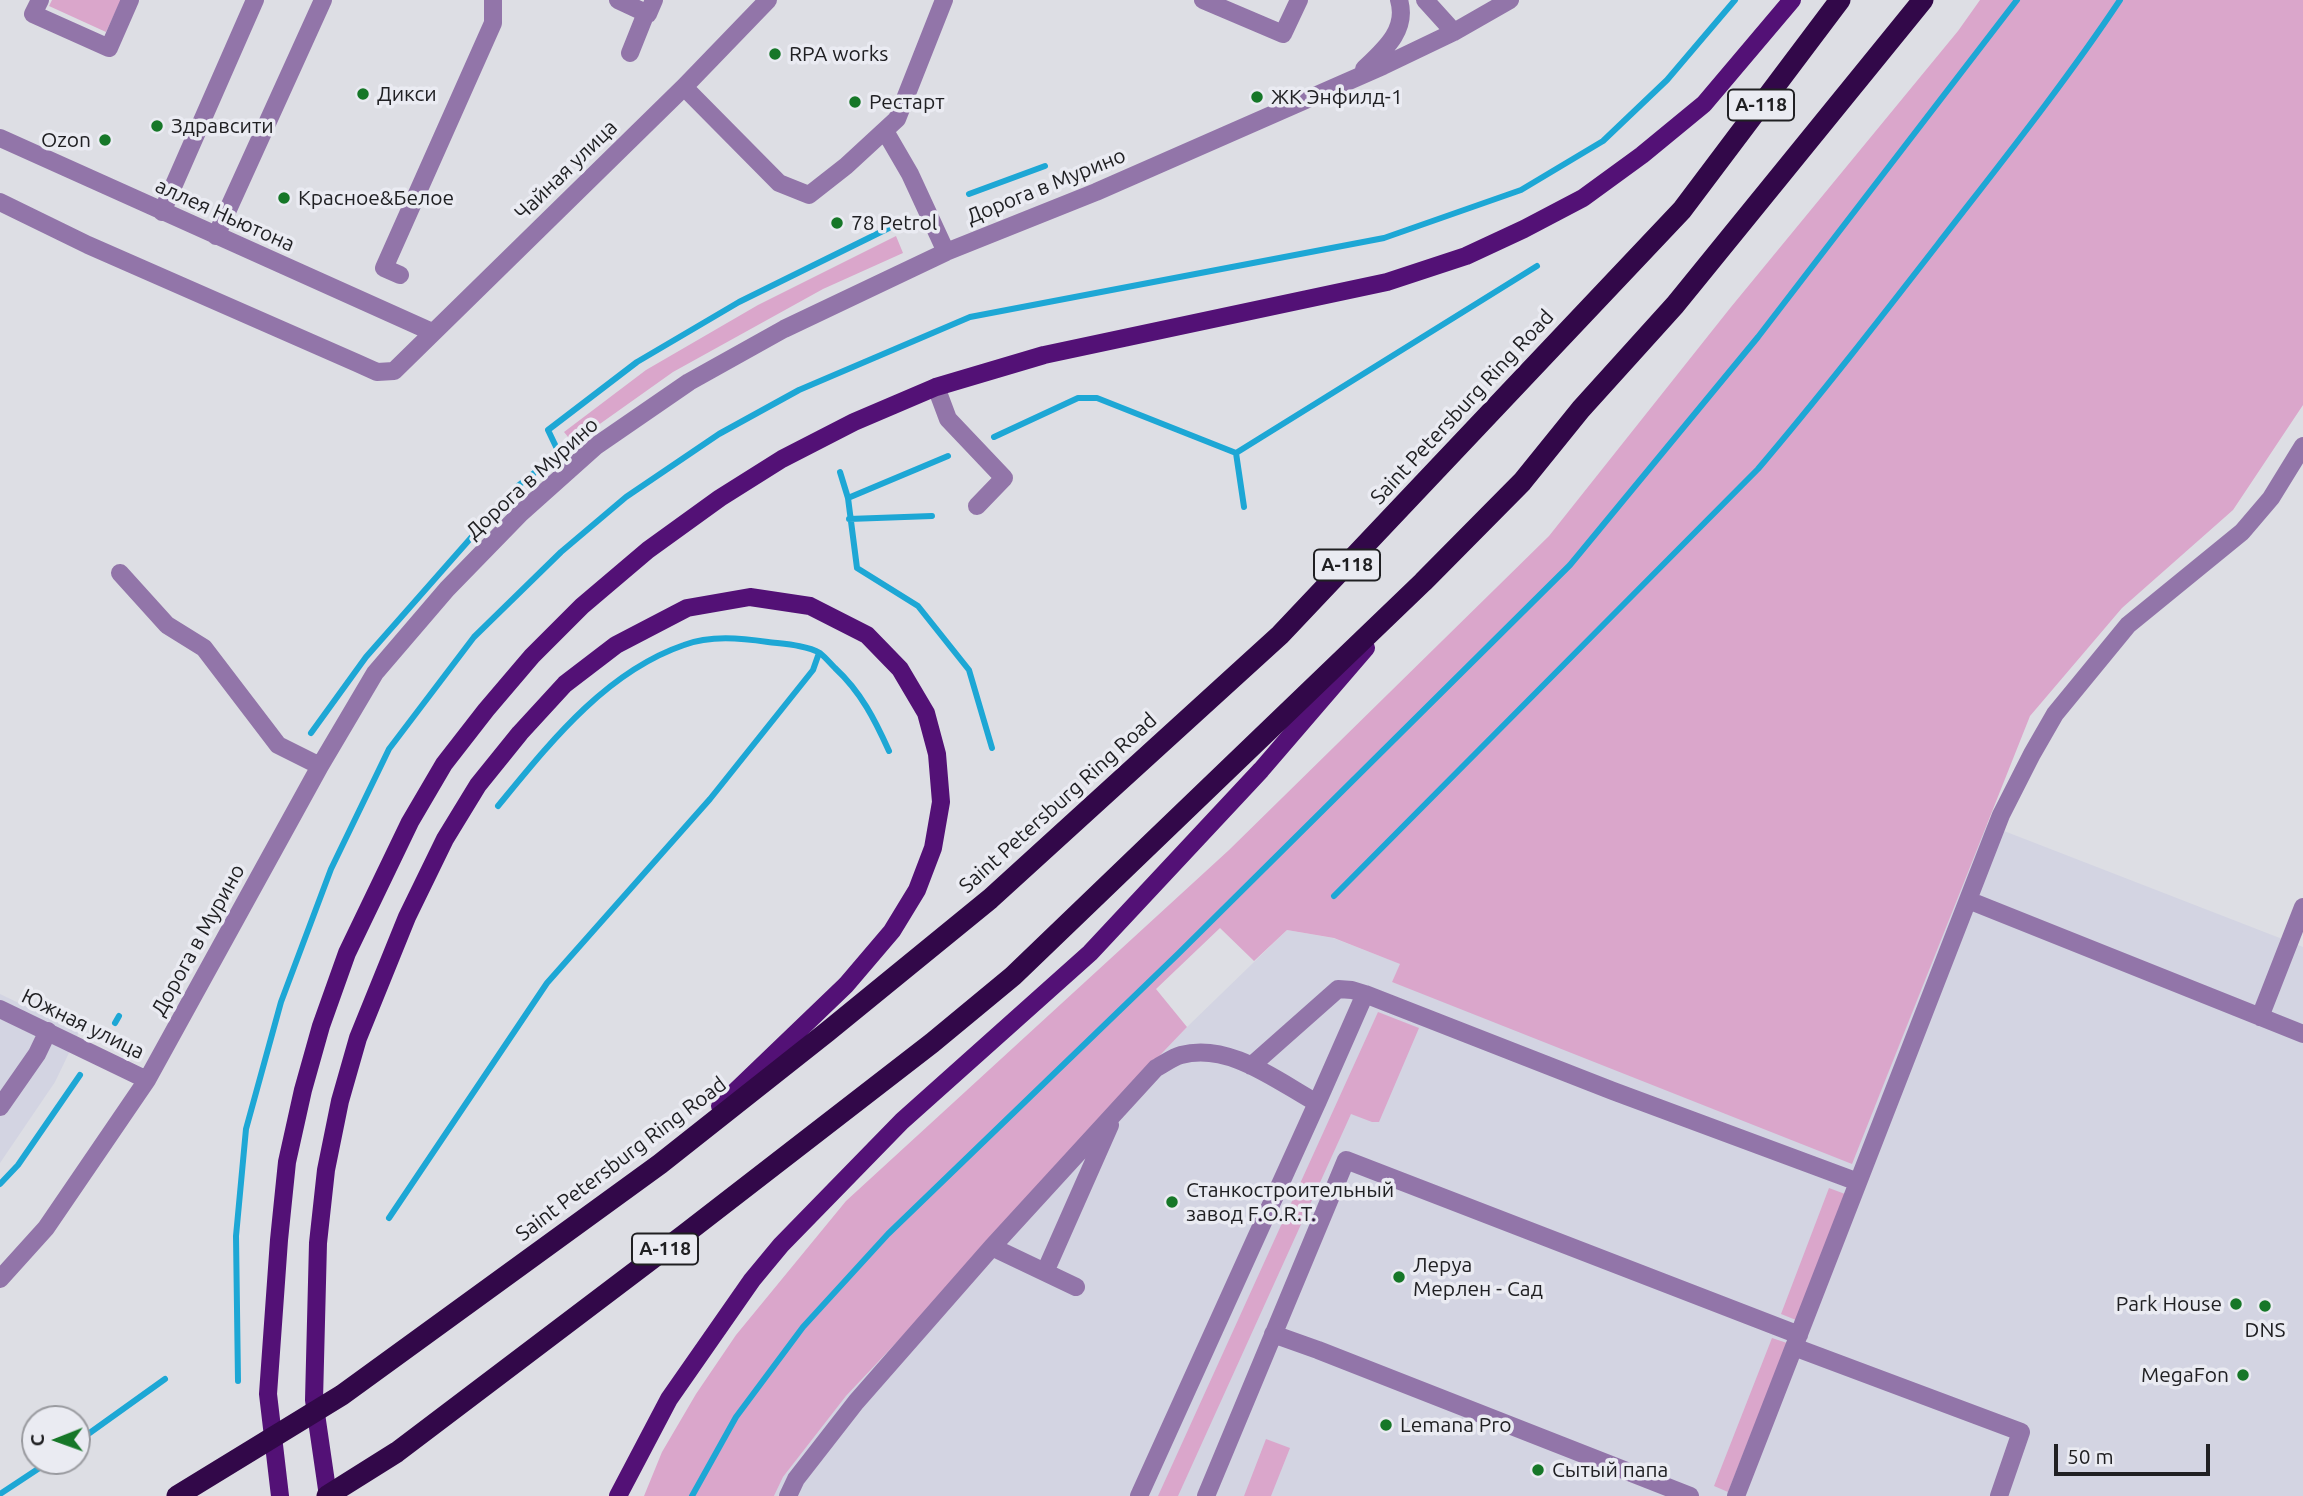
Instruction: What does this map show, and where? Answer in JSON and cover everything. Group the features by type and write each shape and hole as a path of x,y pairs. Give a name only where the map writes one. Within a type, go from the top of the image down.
{"highway":[{"name":"Saint Petersburg Ring Road","path":"177,1496 342,1395 660,1164 990,898 1280,635 1682,210 1840,0"},
{"name":"А-118","path":"327,1496 397,1452 696,1226 932,1043 1013,976 1423,582 1522,482 1581,409 1675,305 1923,0"}],"main road":[{"path":"280,1496 268,1394 287,1162 321,1027 348,953 416,811 444,764 532,656 582,607 648,550 720,498 782,459 855,422 936,387 1044,355 1352,291 1465,257 1583,198 1642,155 1704,104 1792,0"},
{"path":"618,1496 669,1399 752,1280 780,1245 902,1121 1090,953 1261,769 1423,582"},
{"path":"327,1496 314,1401 318,1243 326,1170 340,1101 358,1038 402,927 445,839 478,785 520,733 565,684 616,645 687,608 750,597 810,606 867,635 900,669 926,713 937,754 941,802 933,848 916,890 892,931 846,985 660,1164"}],"street":[{"path":"40,0 33,14 109,48 130,0"},
{"path":"162,212 255,0"},
{"path":"216,236 324,0"},
{"path":"400,275 384,268 493,23 493,0"},
{"path":"618,0 650,6 630,53"},
{"name":"Чайная улица","path":"0,202 88,245 377,372 394,371 684,87 768,0"},
{"path":"684,87 779,183 809,195 897,119 944,0"},
{"path":"1203,0 1283,34 1298,0"},
{"path":"1357,77 1388,46 1400,25 1399,0"},
{"path":"1425,0 1454,32"},
{"name":"Дорога в Мурино","path":"0,1279 46,1228 147,1080 320,766 375,673 447,589 521,513 596,446 689,382 784,328 946,252 1096,192 1357,77 1454,32 1510,0"},
{"path":"885,131 910,174 946,252"},
{"name":"аллея Ньютона","path":"0,138 432,332"},
{"path":"936,387 948,419 1004,478 977,506"},
{"path":"1736,1496 2001,815 2032,754 2055,715 2128,625 2242,532 2271,498 2303,446"},
{"path":"120,573 167,625 204,648 278,745 320,766"},
{"path":"1968,900 2303,1034"},
{"path":"2260,1017 2303,907"},
{"path":"1251,1066 1338,989 1352,990 1858,1182"},
{"path":"1139,1496 1365,994"},
{"name":"Южная улица","path":"0,1009 147,1080"},
{"path":"0,1107 37,1054 48,1031"},
{"path":"788,1496 796,1479 856,1402 992,1247 1156,1068 1181,1055 1213,1053 1237,1059 1317,1103"},
{"path":"1045,1272 1116,1111"},
{"path":"1206,1496 1346,1160 2021,1432 1999,1496"},
{"path":"992,1247 1076,1287"},
{"path":"1273,1334 1690,1496"}],"shaded area":[{"path":"52,0 121,0 106,32 49,6"},
{"path":"1980,0 2303,0 2303,405 2233,510 2122,608 2030,716 1852,1164 1392,982 1400,964 1334,938 1287,930 1254,961 1220,928 1156,989 1187,1027 1059,1161 959,1276 846,1396 783,1477 774,1496 644,1496 662,1452 696,1394 736,1335 846,1201 1229,850 1549,536 1731,307 1958,31"},
{"path":"896,236 903,253 823,289 673,372 573,443 564,432 646,370 758,305"},
{"path":"1986,824 2303,947 2303,1496 774,1496 783,1477 846,1396 959,1276 1059,1161 1187,1027 1287,930 1333,938 1401,964 1392,982 1874,1108"},
{"path":"0,994 79,1032 55,1082 0,1163"},
{"path":"1378,1012 1419,1028 1379,1122 1351,1114 1178,1496 1158,1496"},
{"path":"1829,1188 1845,1194 1796,1320 1781,1314"},
{"path":"1772,1338 1787,1343 1728,1492 1714,1486"},
{"path":"1266,1439 1290,1448 1271,1496 1244,1496"}],"waterway":[{"path":"238,1381 236,1236 246,1129 281,1002 331,869 389,749 474,637 561,552 626,497 719,434 799,390 970,317 1384,238 1521,190 1603,141 1667,80 1735,0"},
{"path":"692,1496 736,1417 803,1327 888,1234 1178,954 1570,565 1758,337 2017,0"},
{"path":"1334,896 1758,469 1849,358 2008,154 2120,0"},
{"path":"969,194 1045,166"},
{"path":"311,733 366,657 514,489 559,453 548,430 637,362 739,302 889,228"},
{"path":"1236,453 1537,266"},
{"path":"994,437 1078,398 1097,398 1236,453 1244,507"},
{"path":"848,498 948,456"},
{"path":"840,472 848,498 857,568 918,606 969,670 992,748"},
{"path":"849,519 932,516"},
{"path":"498,806 558,735 604,691 655,657 704,640 726,638 758,641 801,647 820,653 860,697 889,751"},
{"path":"389,1218 547,983 710,799 813,670 819,653"},
{"path":"115,1023 119,1016"},
{"path":"0,1184 18,1165 80,1075"},
{"path":"91,1432 165,1379"},
{"path":"0,1494 29,1475"}],"place":[{"name":"RPA works","path":"775,54"},
{"name":"Дикси","path":"363,94"},
{"name":"ЖК Энфилд-1","path":"1257,97"},
{"name":"Рестарт","path":"855,102"},
{"name":"Здравсити","path":"157,126"},
{"name":"Ozon","path":"105,140"},
{"name":"Красное&Белое","path":"284,198"},
{"name":"78 Petrol","path":"837,223"},
{"name":"Станкостроительный завод F.O.R.T.","path":"1172,1202"},
{"name":"Леруа Мерлен - Сад","path":"1399,1277"},
{"name":"Park House","path":"2236,1304"},
{"name":"DNS","path":"2265,1306"},
{"name":"MegaFon","path":"2243,1375"},
{"name":"Lemana Pro","path":"1386,1425"},
{"name":"Сытый папа","path":"1538,1470"}]}
